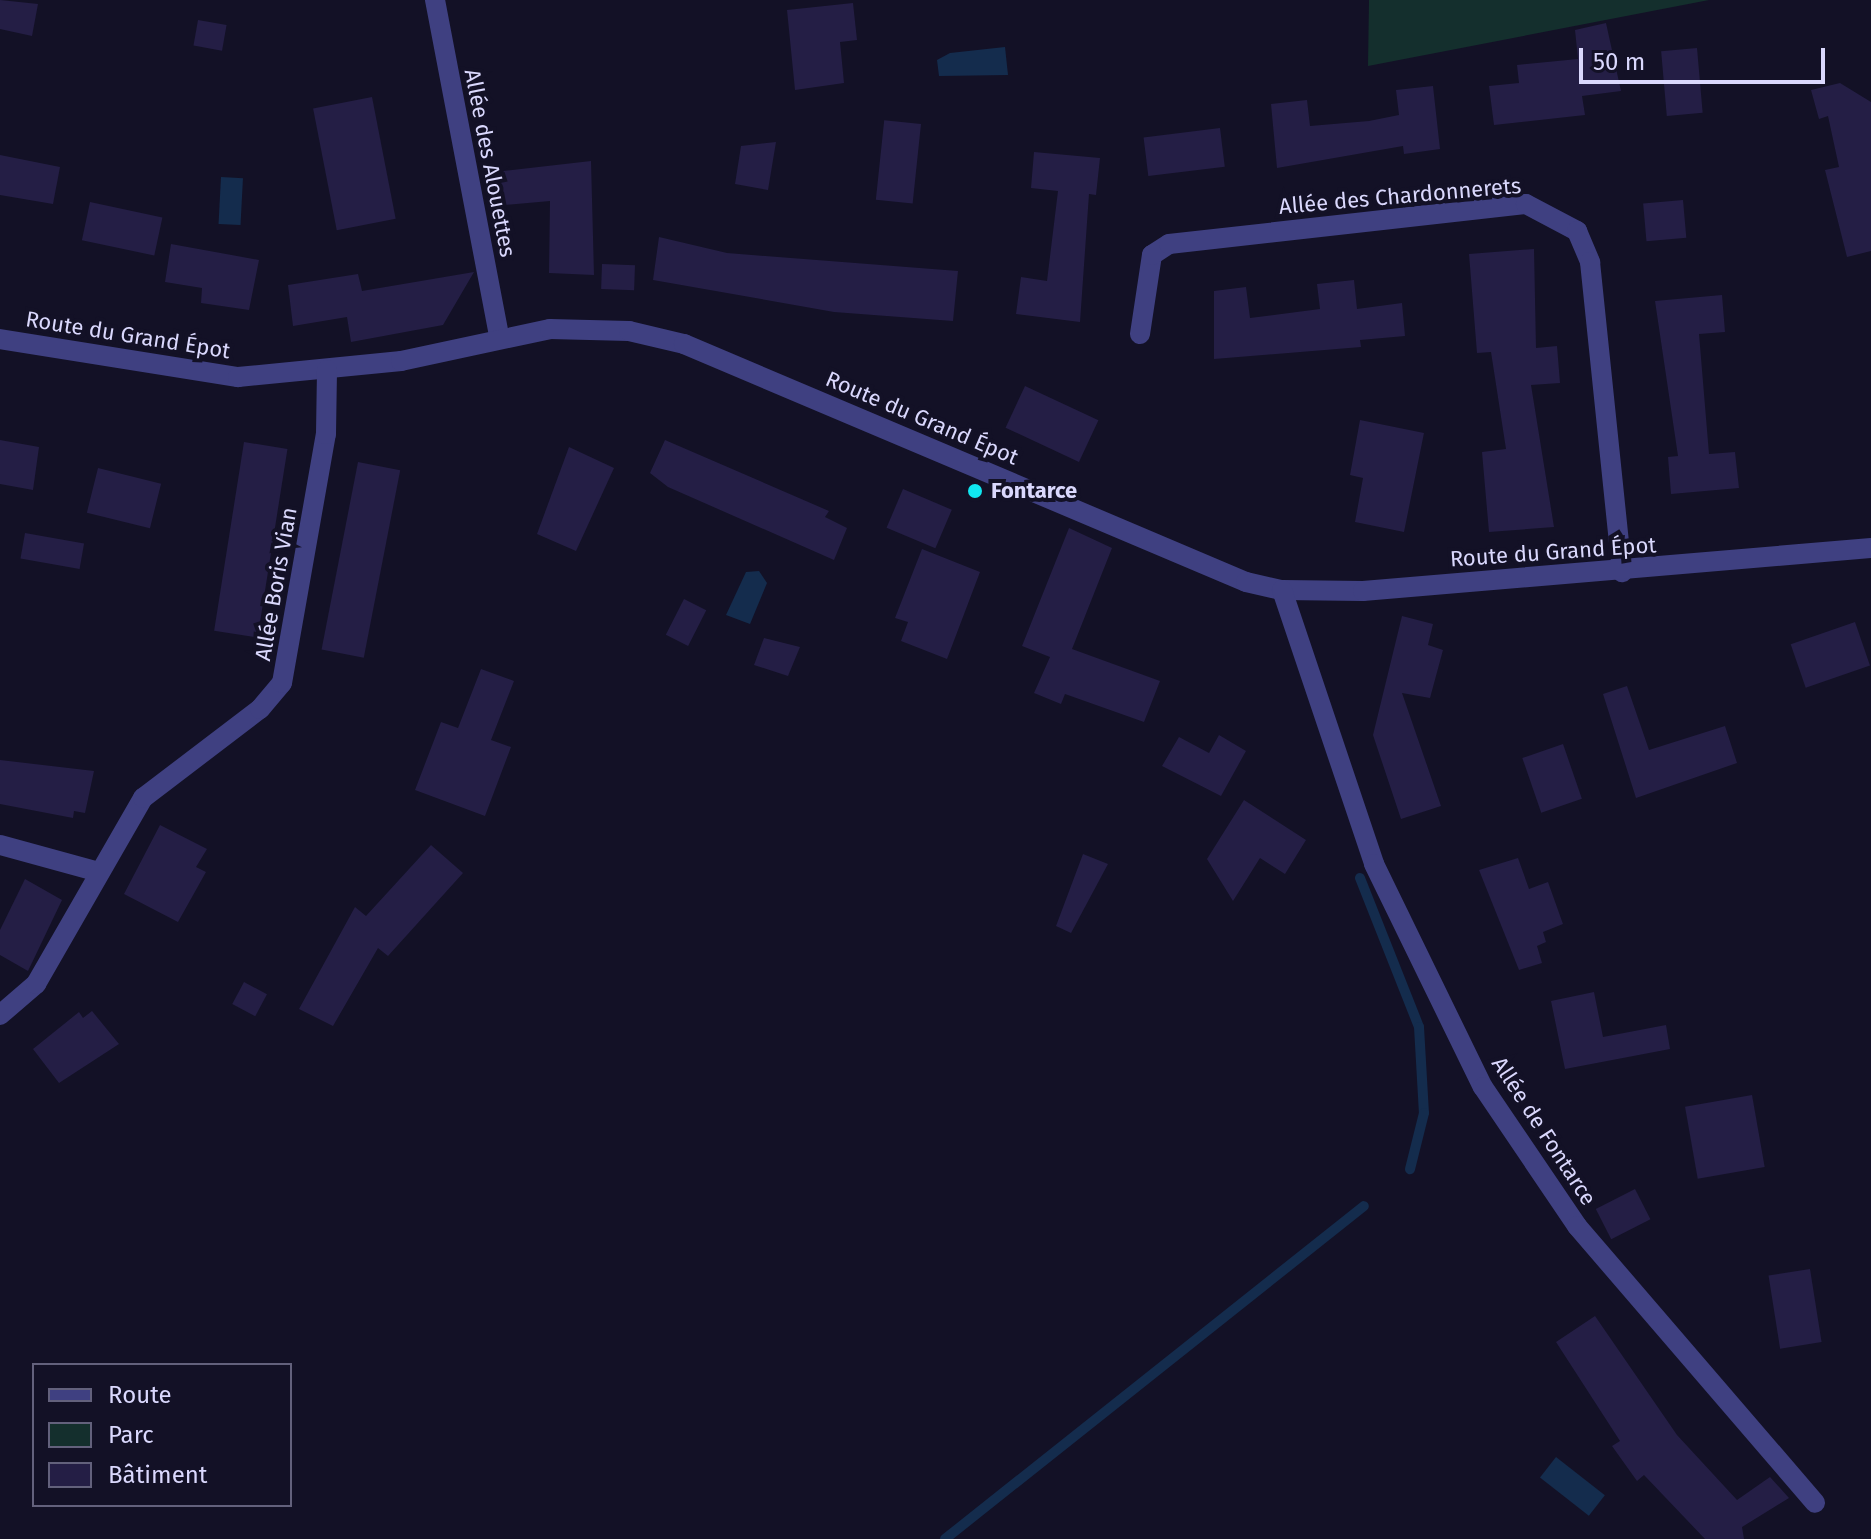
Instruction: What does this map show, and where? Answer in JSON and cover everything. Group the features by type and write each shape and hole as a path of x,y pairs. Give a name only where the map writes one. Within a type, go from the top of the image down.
{"street":[{"name":"Allée des Alouettes","path":"435,0 499,335"},
{"name":"Allée des Chardonnerets","path":"1140,334 1152,255 1169,244 1526,204 1577,231 1590,262 1622,572"},
{"name":"Route du Grand Épot","path":"0,339 238,377 327,370 453,352 499,335 587,329 684,344 1246,582 1282,590 1622,572 1871,548"},
{"name":"Allée Boris Vian","path":"0,1015 36,984 143,798 260,709 282,683 326,434 327,370"},
{"name":"Allée de Fontarce","path":"1282,590 1374,864 1483,1087 1577,1226 1815,1503"},
{"path":"0,845 99,872"}],"green space":[{"path":"1369,0 1709,0 1368,66"}],"water":[{"path":"1005,47 1008,75 939,76 937,60 950,53"},
{"path":"221,177 243,178 241,225 219,224"},
{"path":"759,571 767,583 750,624 726,615 746,572"},
{"path":"1556,1457 1605,1495 1589,1516 1540,1477"}],"building":[{"path":"0,0 38,4 32,36 0,29"},
{"path":"853,3 857,40 840,42 844,83 795,90 787,10"},
{"path":"198,20 227,25 222,51 193,46"},
{"path":"1606,23 1621,91 1582,96 1585,115 1494,125 1489,86 1519,83 1517,65 1578,59 1575,30"},
{"path":"1697,48 1703,113 1667,116 1661,51"},
{"path":"1840,83 1871,102 1871,251 1847,257 1825,170 1839,167 1828,116 1819,119 1811,90"},
{"path":"1433,86 1440,149 1404,154 1403,146 1277,168 1271,104 1307,100 1310,126 1369,121 1399,115 1396,90"},
{"path":"372,97 396,219 337,230 313,108"},
{"path":"884,120 921,124 913,204 876,200"},
{"path":"1220,128 1225,167 1148,176 1144,137"},
{"path":"776,142 768,190 735,184 741,146"},
{"path":"1034,152 1100,158 1096,195 1089,194 1080,322 1016,314 1021,277 1047,281 1058,191 1031,188"},
{"path":"0,155 60,167 53,204 0,195"},
{"path":"591,161 594,275 549,273 550,201 493,206 486,173"},
{"path":"1683,200 1686,238 1646,241 1643,203"},
{"path":"90,202 162,217 154,256 82,240"},
{"path":"659,237 727,253 958,271 953,321 834,312 653,280"},
{"path":"171,244 259,260 249,310 201,303 202,288 165,282"},
{"path":"1534,249 1536,348 1557,346 1560,383 1531,385 1554,527 1489,532 1482,452 1506,449 1491,352 1477,353 1469,254"},
{"path":"602,264 635,265 634,290 601,289"},
{"path":"474,272 443,325 351,342 347,317 293,326 288,285 358,274 362,291"},
{"path":"1354,280 1357,309 1402,303 1405,336 1360,340 1361,347 1214,359 1214,291 1246,287 1250,318 1320,309 1317,284"},
{"path":"1722,295 1725,332 1699,334 1709,454 1735,452 1739,488 1671,494 1668,457 1678,456 1655,301"},
{"path":"1025,386 1098,420 1079,462 1006,428"},
{"path":"1360,420 1424,433 1404,532 1355,522 1363,478 1350,475"},
{"path":"0,440 39,447 33,490 0,484"},
{"path":"665,440 829,511 825,517 847,528 834,560 668,487 650,473"},
{"path":"244,442 287,449 258,638 214,631"},
{"path":"569,447 614,468 576,551 537,534"},
{"path":"358,462 400,470 364,658 322,649"},
{"path":"98,468 161,484 150,528 87,513"},
{"path":"903,489 952,510 935,548 887,528"},
{"path":"1069,528 1112,548 1072,649 1160,681 1144,722 1065,694 1061,704 1034,693 1050,657 1022,646"},
{"path":"25,533 84,543 80,569 20,559"},
{"path":"922,549 980,572 947,659 901,641 908,622 895,618"},
{"path":"684,599 706,610 688,646 666,635"},
{"path":"1402,616 1433,624 1428,645 1443,650 1430,698 1402,693 1441,806 1401,819 1373,735"},
{"path":"1855,622 1870,665 1806,688 1791,644"},
{"path":"764,638 800,647 788,676 754,665"},
{"path":"481,669 514,681 491,740 511,747 485,816 415,790 441,722 458,728"},
{"path":"1627,686 1649,750 1725,726 1737,763 1636,798 1603,694"},
{"path":"1219,735 1246,751 1221,796 1162,766 1179,737 1209,753"},
{"path":"1563,744 1582,799 1541,813 1522,758"},
{"path":"0,760 94,771 85,813 74,811 73,818 0,804"},
{"path":"1244,800 1306,840 1285,874 1260,858 1233,901 1207,859"},
{"path":"160,825 207,849 196,867 206,872 178,922 124,894"},
{"path":"431,845 463,873 388,956 378,948 333,1026 299,1009 355,907 366,916"},
{"path":"1083,854 1108,864 1071,933 1056,926"},
{"path":"1518,858 1529,889 1548,882 1563,924 1543,932 1546,942 1537,946 1542,963 1519,970 1479,870"},
{"path":"25,879 62,900 28,971 0,955 0,930"},
{"path":"244,982 267,994 255,1016 232,1004"},
{"path":"1594,992 1603,1037 1666,1025 1670,1049 1565,1069 1551,1001"},
{"path":"92,1011 119,1044 59,1083 33,1049 79,1012 83,1018"},
{"path":"1752,1095 1765,1167 1698,1179 1685,1107"},
{"path":"1635,1189 1650,1219 1611,1239 1596,1209"},
{"path":"1810,1269 1822,1342 1780,1349 1769,1276"},
{"path":"1595,1316 1677,1435 1737,1500 1770,1477 1789,1498 1742,1527 1744,1539 1705,1539 1644,1475 1637,1481 1612,1446 1620,1441 1556,1342"}],"waterway":[{"path":"1360,878 1419,1027 1424,1113 1410,1169"},
{"path":"945,1539 1364,1206"}],"place":[{"name":"Fontarce","path":"975,491"}]}
